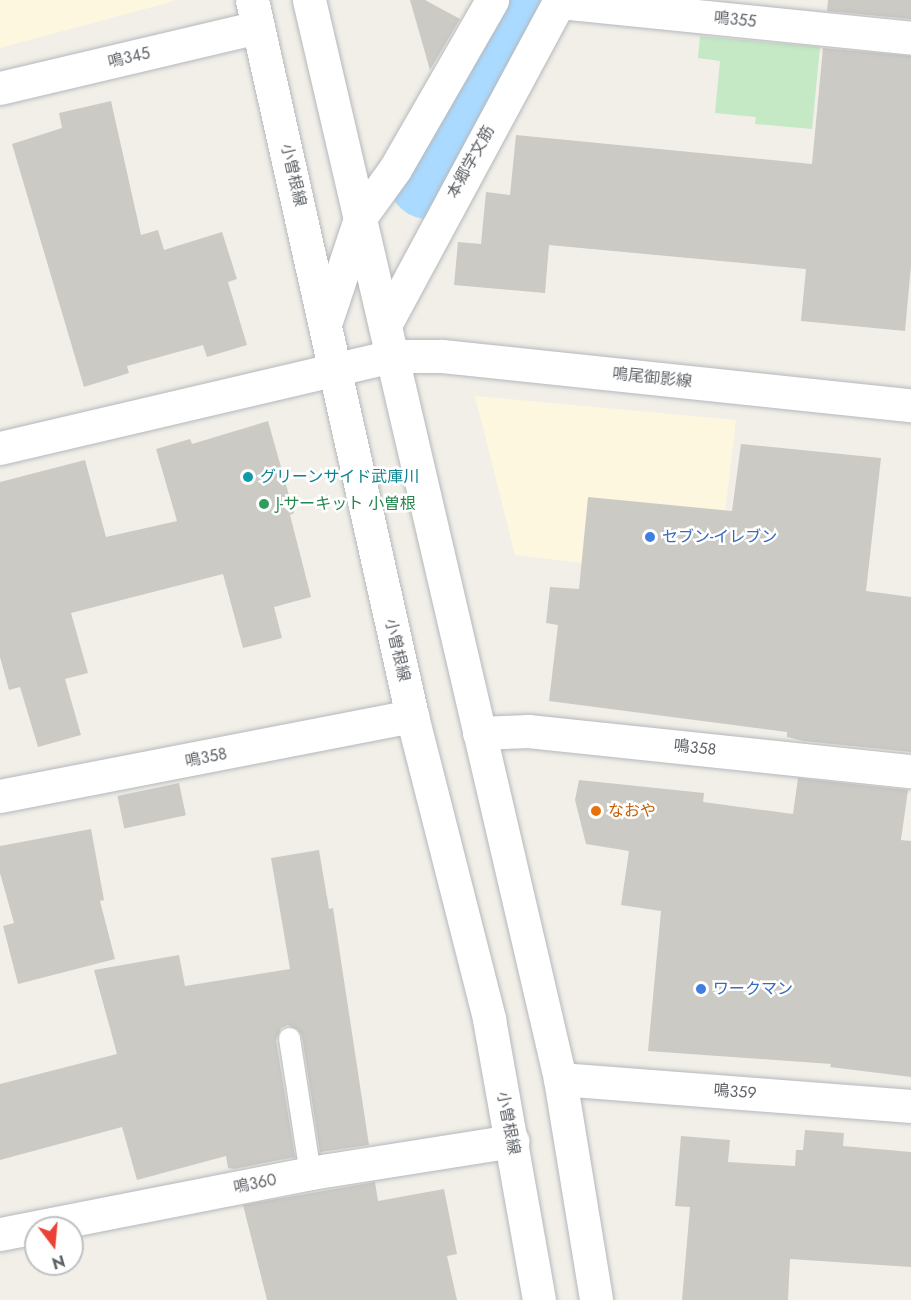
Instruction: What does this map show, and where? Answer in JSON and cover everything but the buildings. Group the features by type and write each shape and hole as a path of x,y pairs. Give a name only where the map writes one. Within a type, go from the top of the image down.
{"street":[{"path":"309,0 560,1079 596,1300"},
{"path":"326,321 361,216 395,169 492,0"},
{"name":"鳴355","path":"560,1 911,38"},
{"name":"本郷学文筋","path":"389,340 560,1"},
{"name":"鳴345","path":"0,88 255,13"},
{"name":"小曽根線","path":"255,13 326,321 333,369 412,716 489,1019 539,1300"},
{"name":"鳴尾御影線","path":"0,448 333,369 389,340 442,356 911,405"},
{"name":"鳴358","path":"0,796 412,716"},
{"name":"鳴358","path":"479,733 528,730 911,771"},
{"name":"鳴359","path":"560,1079 911,1106"},
{"name":"鳴360","path":"0,1234 310,1173 512,1141"}],"lane":[{"path":"289,1038 310,1173"}],"shaded area":[{"path":"0,0 174,0 174,1 0,48"},
{"path":"475,396 736,420 717,579 515,555"}],"green space":[{"path":"700,36 820,47 812,129 755,124 756,117 715,113 720,61 698,58"}],"waterway":[{"path":"428,179 528,0"}],"place":[{"name":"グリーンサイド武庫川","path":"248,477"},
{"name":"J-サーキット 小曽根","path":"264,504"},
{"name":"セブン-イレブン","path":"650,537"},
{"name":"なおや","path":"596,811"},
{"name":"ワークマン","path":"701,989"}]}
